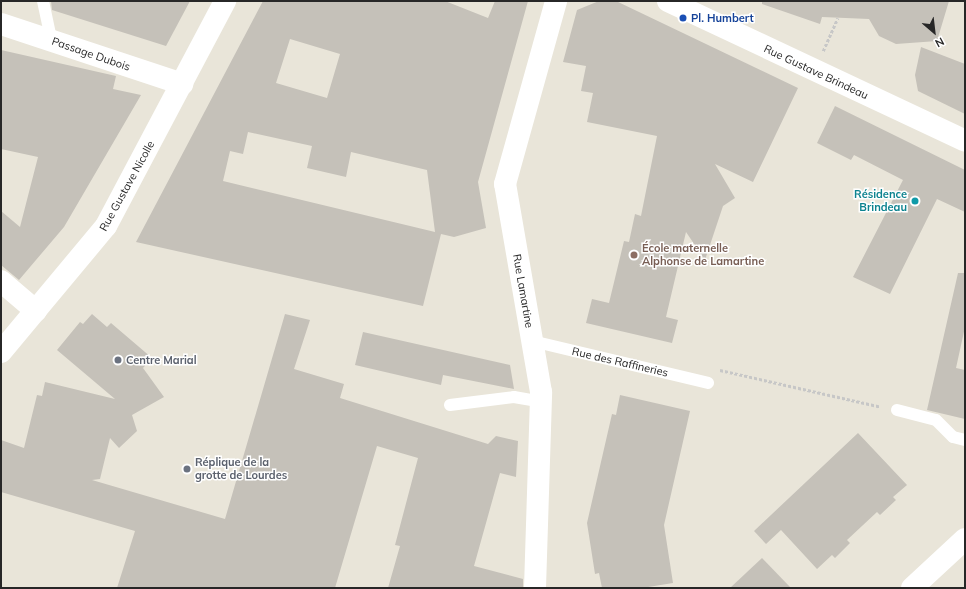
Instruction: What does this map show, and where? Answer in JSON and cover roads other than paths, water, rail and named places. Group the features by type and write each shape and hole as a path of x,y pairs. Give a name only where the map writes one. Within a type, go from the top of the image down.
{"street":[{"name":"Rue Gustave Nicolle","path":"1,352 106,226 225,1"},
{"name":"Rue Lamartine","path":"535,588 541,402 505,184 556,1"},
{"name":"Rue Gustave Brindeau","path":"668,1 814,72 965,141"},
{"name":"Passage Dubois","path":"1,24 182,84"},
{"path":"1,281 36,311"},
{"path":"912,588 965,539"}],"lane":[{"path":"43,1 51,40"},
{"name":"Rue des Raffineries","path":"532,341 708,383"},
{"path":"450,404 514,397 541,402"},
{"path":"897,410 936,420 953,437 965,440"}],"place":[{"name":"Pl. Humbert","path":"683,18"},
{"name":"Résidence Brindeau","path":"915,201"},
{"name":"École maternelle Alphonse de Lamartine","path":"634,255"},
{"name":"Centre Marial","path":"118,360"},
{"name":"Réplique de la grotte de Lourdes","path":"187,469"}]}
